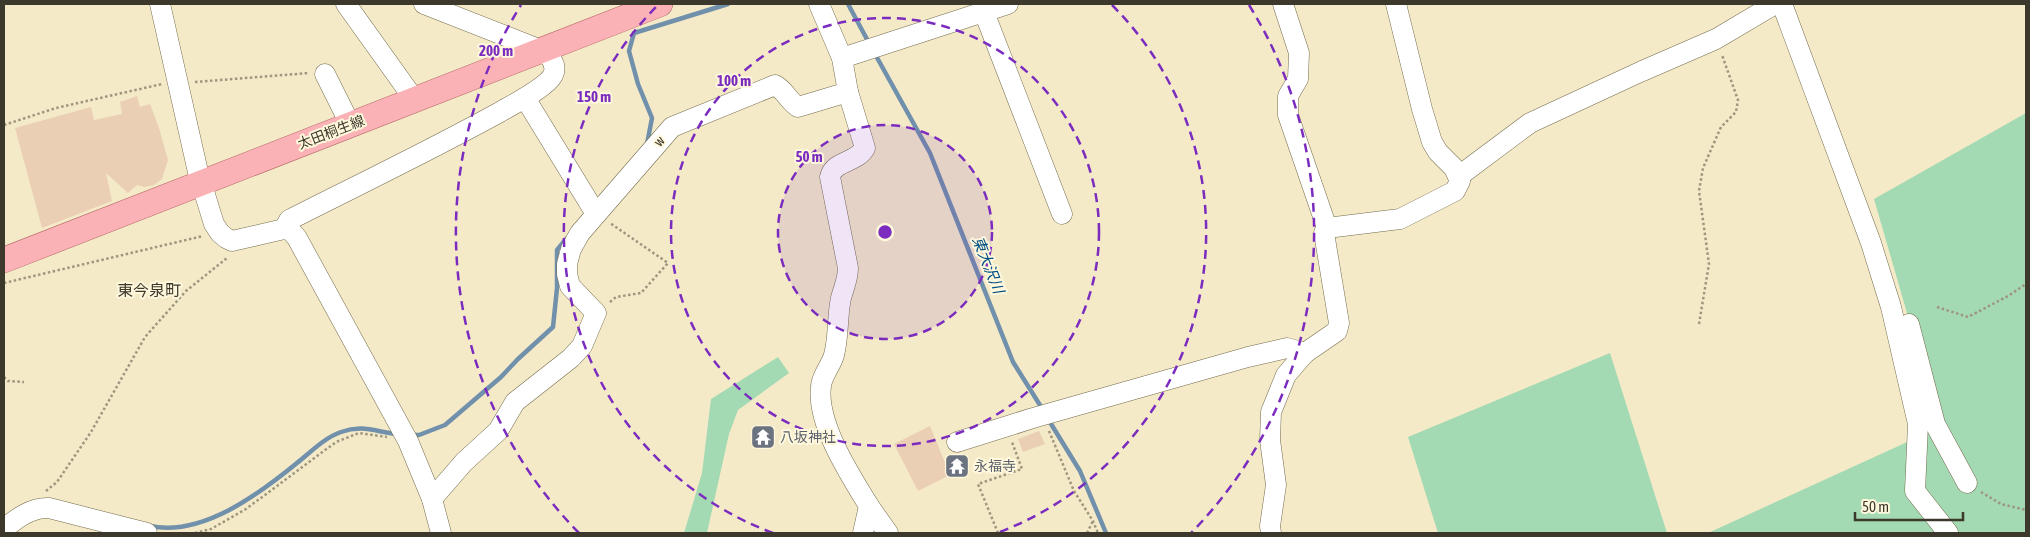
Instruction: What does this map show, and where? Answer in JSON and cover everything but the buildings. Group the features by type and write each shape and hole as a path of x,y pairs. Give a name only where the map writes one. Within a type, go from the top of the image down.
{"main road":[{"name":"太田桐生線","path":"4,260 660,4"}],"street":[{"path":"160,4 202,182 214,224 223,235 238,240 284,229 291,231 297,238 405,435 432,499 441,533"},
{"path":"346,4 414,99"},
{"path":"284,229 289,220 525,98 552,75 554,69 551,59 541,50 424,4"},
{"path":"819,4 842,58 848,92 865,148 860,155 835,168 830,177 848,268 848,281 841,298 834,355 822,380 820,402 828,428 850,476 888,533"},
{"path":"842,58 1008,4"},
{"path":"1271,533 1270,526 1276,485 1270,440 1272,412 1286,375 1305,353 1337,331 1339,323 1324,233 1327,228 1288,116 1288,96 1298,79 1299,53 1283,4"},
{"path":"1327,228 1400,219 1455,191 1460,181 1454,168 1438,152 1432,142 1396,4"},
{"path":"1458,176 1530,123 1716,39 1775,4"},
{"path":"1782,4 1871,243 1891,307 1918,424 1915,491 1948,533"},
{"path":"984,12 1062,214"},
{"path":"325,74 350,124"},
{"name":"w","path":"596,313 570,286 567,264 571,249 594,210 672,127 775,85 780,87 791,103 798,107 848,92"},
{"path":"525,98 594,210"},
{"path":"1891,307 1903,303 1935,424 1967,483"},
{"path":"432,499 464,462 498,431 515,402 571,358 582,346 596,313"},
{"path":"957,442 1042,416 1286,348 1305,353"},
{"path":"864,533 869,506"},
{"path":"4,529 17,518 40,507 147,533"}],"path":[{"path":"1699,324 1709,264 1699,191 1703,168 1721,127 1736,112 1738,100 1716,39"},
{"path":"594,210 668,263 641,292 616,297 596,313"},
{"path":"4,283 223,235 227,258 186,291 145,338 91,432 57,482 36,499 40,507"},
{"path":"1938,307 1968,317 2008,296 2026,284"},
{"path":"4,378 8,382 24,382"},
{"path":"1042,416 1074,491 1093,521 1098,533"},
{"path":"998,533 978,484 1022,469 1006,427"},
{"path":"195,533 211,529 246,510 336,442 359,434 405,435"},
{"path":"1967,483 2001,504 2026,510"},
{"path":"1087,533 1093,521"}],"green space":[{"path":"2026,113 2026,533 1708,533 1940,427 1874,199"},
{"path":"1610,353 1667,533 1438,533 1408,437"},
{"path":"778,357 789,373 738,410 729,434 707,533 684,533 702,473 711,399"}],"waterway":[{"path":"647,144 652,118 638,84 629,51 634,33 728,4"},
{"name":"東大沢川","path":"848,4 869,43"},
{"name":"東大沢川","path":"875,54 930,153 1013,362 1043,410"},
{"path":"412,435 419,435 445,425 501,377 553,327 557,288 557,250 566,239"},
{"name":"東大沢川","path":"1048,419 1080,471 1106,533"},
{"path":"150,526 170,528 190,525 229,510 282,475 323,442 341,432 363,429 397,434"}],"place":[{"name":"八坂神社","path":"763,437"},
{"name":"永福寺","path":"957,466"}],"district":[{"name":"東今泉町","path":"149,290"}]}
